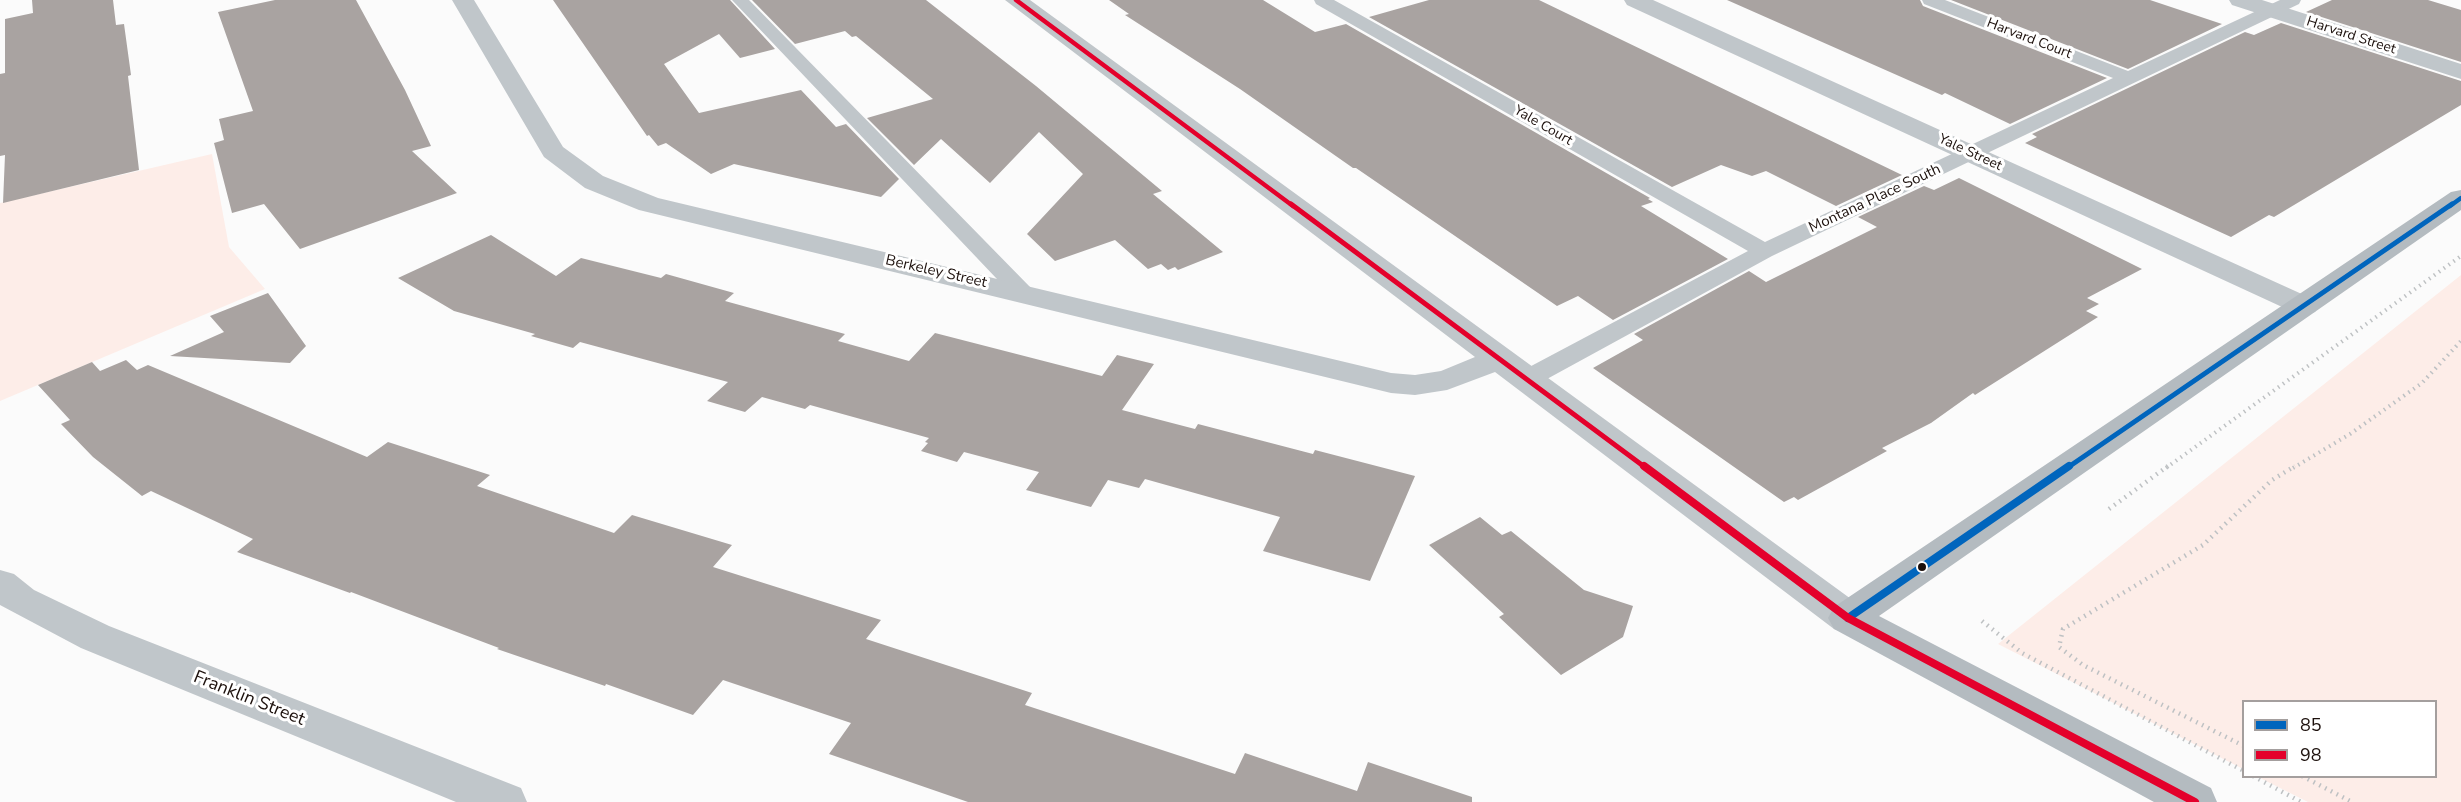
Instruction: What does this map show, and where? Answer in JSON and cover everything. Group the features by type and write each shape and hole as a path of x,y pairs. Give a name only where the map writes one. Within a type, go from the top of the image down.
{"street":[{"name":"Berkeley Street","path":"463,0 553,152 594,182 649,204 1391,383 1414,385 1447,380 1499,359"},
{"path":"1016,0 1848,618 2195,802"},
{"name":"Yale Street","path":"1635,0 2304,306"},
{"name":"Harvard Street","path":"2240,0 2461,72"},
{"path":"1848,618 2461,198"},
{"name":"Franklin Street","path":"0,584 20,600 95,637 506,802"}],"lane":[{"path":"740,0 1023,293"},
{"name":"Yale Court","path":"1322,0 1764,251"},
{"name":"Harvard Court","path":"1930,0 2129,78"},
{"name":"Montana Place South","path":"1527,380 1764,251 2294,0"}],"path":[{"path":"2109,509 2461,256"},
{"path":"2242,746 2083,664 2059,647 2063,629 2203,545 2272,480 2350,434 2422,383 2461,341"},
{"path":"1982,621 2022,653 2242,770"},
{"path":"2255,778 2301,802"},
{"path":"2304,778 2352,802"}],"shaded area":[{"path":"212,154 229,247 265,289 0,401 0,203"},
{"path":"2461,275 2461,802 2308,802 2260,778 2437,778 2437,700 2242,700 2242,768 1998,644"}],"building":[{"path":"32,0 113,0 116,25 124,24 139,170 3,203 5,155 0,156 0,74 5,73 5,19 33,13"},
{"path":"275,0 356,0 405,90 431,146 412,151 457,193 300,249 264,204 232,213 214,143 224,140 219,119 253,111 218,12"},
{"path":"553,0 730,0 775,49 740,58 719,34 664,64 699,113 801,90 836,127 846,124 899,179 881,197 734,164 711,174 666,143 658,146 649,135 647,136"},
{"path":"752,0 926,0 1036,86 1162,191 1153,194 1223,252 1178,270 1175,267 1168,270 1161,264 1148,269 1115,240 1055,261 1027,234 1083,174 1039,132 990,183 941,139 914,165 867,118 933,99 856,36 852,37 845,31 795,44"},
{"path":"1109,0 1263,0 1315,32 1346,24 1650,198 1648,199 1653,202 1641,206 1728,259 1613,320 1578,296 1557,306 1240,89 1125,15 1129,14"},
{"path":"1429,0 1539,0 1902,175 1836,206 1766,171 1752,176 1721,165 1672,187 1369,17"},
{"path":"1727,0 1920,0 1923,6 2107,78 2010,124 1945,93 1942,95"},
{"path":"1951,0 2150,0 2222,24 2128,69"},
{"path":"2332,0 2428,0 2461,10 2461,62 2306,12"},
{"path":"2281,23 2461,81 2461,105 2274,217 2269,215 2231,237 2025,143 2037,137 2032,134 2245,32 2254,35"},
{"path":"1959,178 2142,269 2087,298 2099,304 2086,311 2098,317 1975,395 1973,393 1931,423 1882,448 1887,451 1798,500 1794,497 1784,502 1593,368 1643,340 1634,334 1749,271 1766,282 1877,227 1858,217 1924,186 1934,190"},
{"path":"491,235 556,276 581,258 661,278 666,274 734,293 725,301 845,334 838,341 909,361 935,333 1102,376 1117,355 1154,364 1122,410 1195,429 1198,424 1313,454 1315,450 1415,476 1370,581 1263,551 1280,517 1145,479 1139,488 1108,480 1091,507 1026,490 1039,472 964,452 957,462 921,451 929,438 810,405 805,409 762,397 745,412 707,401 728,382 580,342 573,348 531,336 535,334 454,311 398,278"},
{"path":"268,293 306,346 290,363 170,356 224,332 210,316"},
{"path":"126,360 137,370 148,365 367,457 388,442 490,475 477,486 614,533 632,515 732,545 713,567 881,620 866,639 1032,693 1025,705 1235,774 1245,753 1357,791 1368,762 1472,797 1472,802 968,802 829,754 851,723 723,680 693,715 497,649 499,648 351,592 237,552 253,539 151,491 142,496 93,457 61,424 70,420 38,385 92,362 100,371"},
{"path":"1480,517 1502,535 1511,531 1584,590 1633,606 1623,637 1561,675 1499,617 1504,614 1429,545"}],"transit line":[{"name":"98","path":"1016,0 1848,618 2195,802"},
{"name":"85","path":"1848,618 2461,198"}]}
